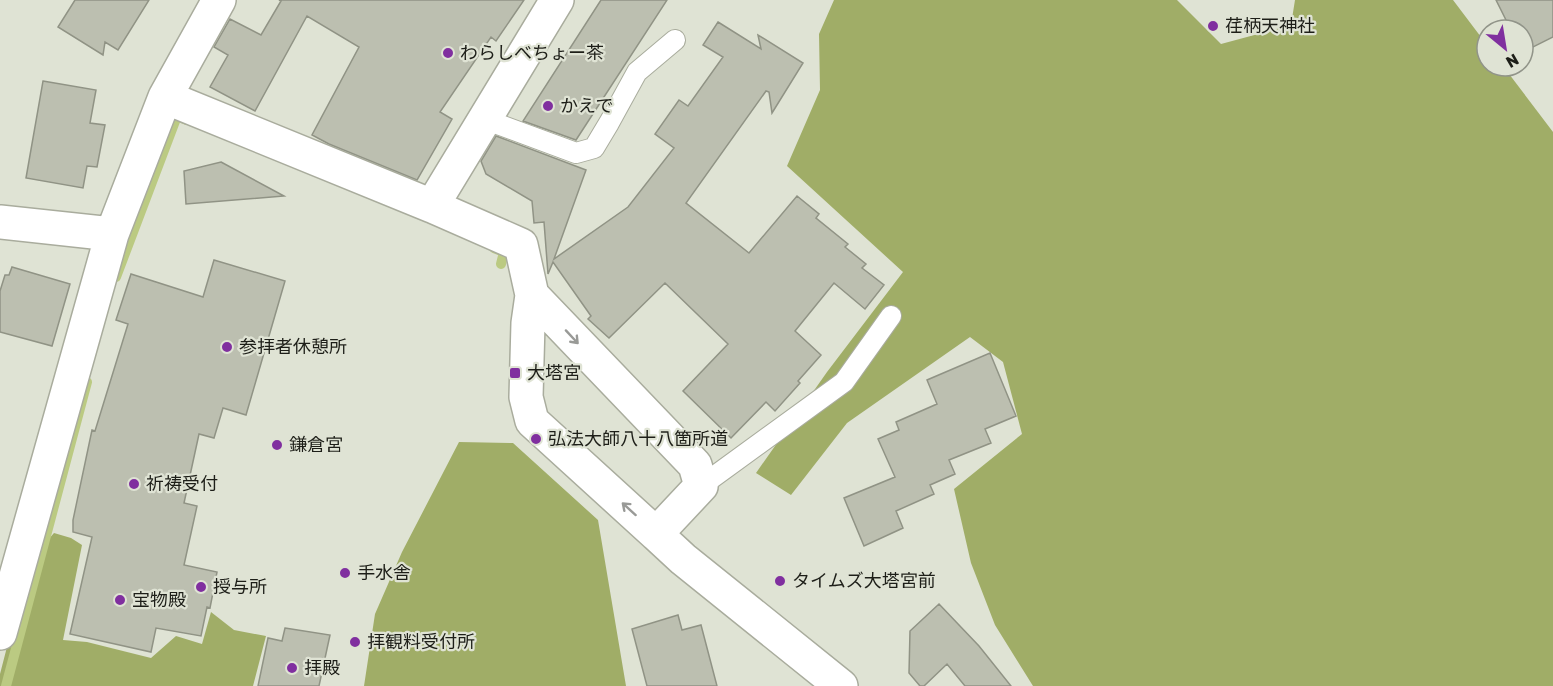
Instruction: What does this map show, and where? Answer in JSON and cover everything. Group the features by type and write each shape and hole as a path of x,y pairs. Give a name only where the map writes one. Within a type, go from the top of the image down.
{"street":[{"path":"0,633 112,234 165,96 219,0"},
{"path":"432,206 557,0"},
{"path":"165,96 521,245 532,295 528,323 526,397 532,421 683,559 841,686"},
{"path":"0,222 112,234"},
{"path":"532,295 695,465 701,486 656,534"}],"lane":[{"path":"484,119 576,153 594,148 637,72 675,40"},
{"path":"701,486 844,382 891,316"}],"green space":[{"path":"834,0 1177,0 1221,44 1291,25 1295,0 1453,0 1475,29 1475,78 1512,78 1553,132 1553,686 1033,686 995,625 971,563 954,489 1022,434 1003,362 970,337 847,423 791,495 756,473 827,372 903,272 787,166 820,90 819,34"},
{"path":"459,442 513,443 598,520 626,686 364,686 375,614 402,552"},
{"path":"54,533 71,538 82,545 63,640 87,642 151,658 176,636 202,644 211,612 234,630 266,636 253,686 0,686 0,674 29,562"}],"building":[{"path":"75,0 149,0 118,50 105,42 103,55 58,27"},
{"path":"279,0 524,0 496,41 491,37 440,112 452,119 417,180 312,135 359,47 307,16 255,111 210,87 228,55 214,47 230,19 261,35 281,1"},
{"path":"601,0 667,0 576,140 523,121"},
{"path":"1496,0 1553,0 1553,37 1535,46 1535,18 1505,18"},
{"path":"718,22 761,49 758,35 803,63 772,113 769,92 766,91 686,203 749,253 797,196 819,214 816,218 848,244 845,247 866,264 862,268 884,285 865,309 834,283 795,331 821,355 775,411 766,402 731,438 683,391 728,344 665,283 609,338 588,319 591,316 553,262 548,274 544,222 534,223 532,201 486,174 481,161 496,136 586,170 554,259 628,207 674,148 655,134 679,100 688,106 723,57 703,45"},
{"path":"43,81 96,90 90,123 105,125 97,167 87,166 83,188 26,178"},
{"path":"221,162 284,196 186,204 184,171"},
{"path":"214,260 285,281 246,415 223,408 214,438 199,434 184,503 197,506 184,565 217,572 210,608 207,607 201,636 156,628 151,652 70,634 92,537 73,532 73,520 92,430 95,431 128,324 116,320 131,274 203,297"},
{"path":"12,267 70,284 52,346 0,332 0,291 5,275 9,275"},
{"path":"990,353 1016,416 985,429 991,443 949,460 955,474 930,485 934,494 896,511 903,528 864,546 844,498 895,477 878,439 899,430 896,422 937,404 927,380"},
{"path":"939,604 979,646 1011,686 965,686 947,664 924,686 920,686 909,673 910,631"},
{"path":"678,615 682,630 701,625 717,686 647,686 632,629"},
{"name":"拝殿","path":"285,628 330,635 319,686 258,686 268,638 282,641"}],"waterway":[{"path":"116,277 177,116 187,120"},
{"path":"494,248 504,252 501,264"},
{"path":"6,686 87,382"}],"place":[{"name":"荏柄天神社","path":"1213,26"},
{"name":"わらしべちょー茶","path":"448,53"},
{"name":"かえで","path":"548,106"},
{"name":"参拝者休憩所","path":"227,347"},
{"name":"大塔宮","path":"515,373"},
{"name":"弘法大師八十八箇所道","path":"536,439"},
{"name":"鎌倉宮","path":"277,445"},
{"name":"祈祷受付","path":"134,484"},
{"name":"手水舎","path":"345,573"},
{"name":"タイムズ大塔宮前","path":"780,581"},
{"name":"授与所","path":"201,587"},
{"name":"宝物殿","path":"120,600"},
{"name":"拝観料受付所","path":"355,642"},
{"name":"拝殿","path":"292,668"}]}
